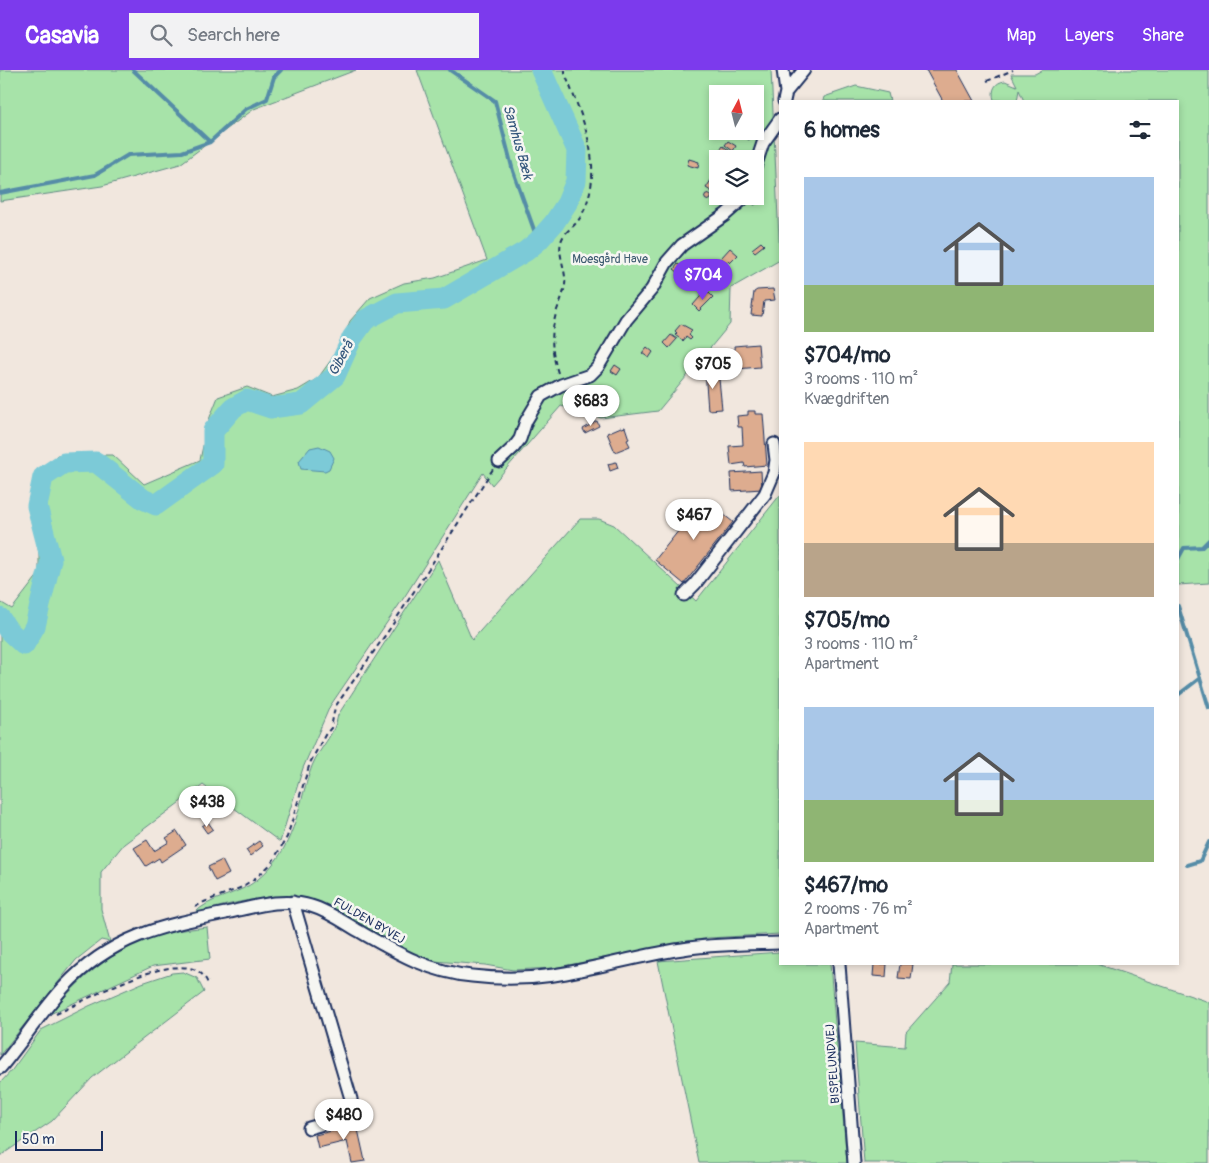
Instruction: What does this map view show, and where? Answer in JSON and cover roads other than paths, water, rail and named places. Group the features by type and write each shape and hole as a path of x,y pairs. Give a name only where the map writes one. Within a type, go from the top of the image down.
{"street":[{"path":"783,70 785,97"},
{"path":"785,97 804,70"},
{"path":"761,150 763,143 779,119"},
{"path":"499,462 520,438 526,421 541,396 561,385 590,375 598,367 626,320 652,289 668,262 682,245 736,205"},
{"path":"684,595 695,584 765,494 774,473 776,460 774,444"},
{"path":"293,902 351,1099 352,1110 348,1117 310,1128"},
{"name":"FULDEN BYVEJ","path":"0,1068 65,986 94,960 143,933 184,921 270,904 293,902 310,905 327,912 405,958 446,972 471,976 508,978 553,975 688,948 722,944 779,943"},
{"name":"BISPELUNDVEJ","path":"840,965 854,1163"}],"water":[{"path":"319,446 330,451 334,458 329,469 325,471 301,469 299,461 310,448"}],"waterway":[{"path":"133,70 210,142"},
{"name":"Samhus Bæk","path":"0,193 95,175 128,155 182,152 210,142 246,109 267,99 274,77 281,70"},
{"name":"Samhus Bæk","path":"450,70 495,101 513,171 538,241"},
{"name":"Giberå","path":"0,618 8,630 24,645 35,626 51,560 37,506 43,477 64,463 96,462 143,499 156,505 213,464 213,431 233,408 247,400 271,408 301,404 335,376 352,338 365,320 397,303 444,299 526,251 538,241 554,223 567,203 576,181 577,150 541,70"},
{"path":"1179,557 1184,548 1202,547 1209,540"},
{"path":"1179,609 1209,708"},
{"path":"1179,694 1200,678"},
{"path":"1187,865 1200,861 1209,842"}],"park label":[{"name":"Moesgård Have","path":"610,259"}]}
